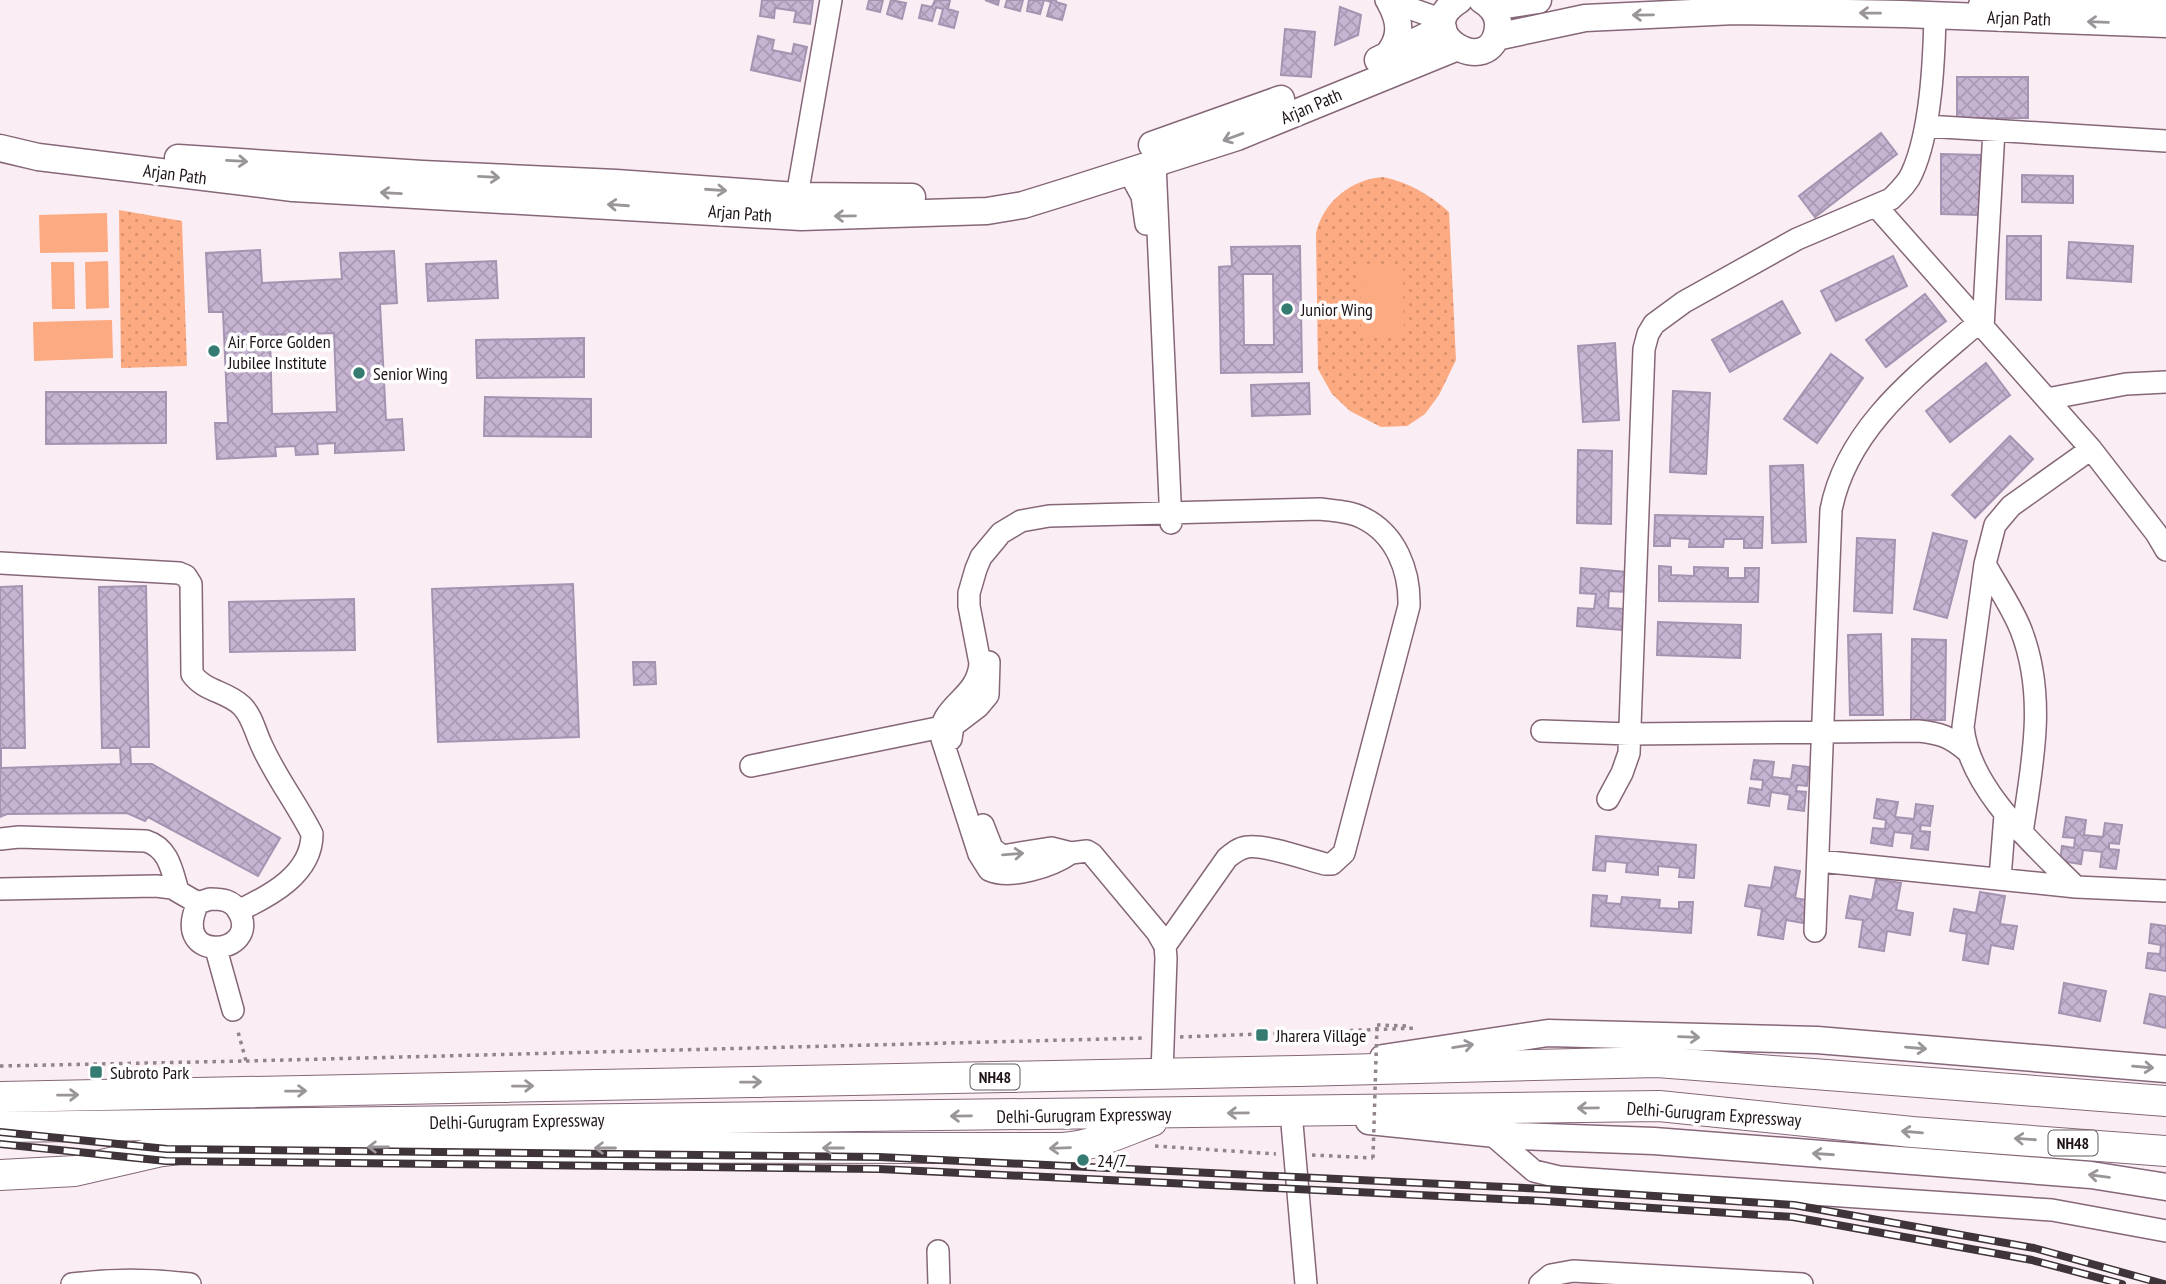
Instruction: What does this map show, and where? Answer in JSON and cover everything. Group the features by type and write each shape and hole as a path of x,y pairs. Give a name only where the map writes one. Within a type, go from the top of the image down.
{"highway":[{"name":"Delhi-Gurugram Expressway","path":"0,1097 1657,1062 2166,1101"},
{"name":"Delhi-Gurugram Expressway","path":"0,1127 1659,1107 1912,1132 2166,1151"},
{"path":"0,1175 75,1171 162,1151 197,1147 1062,1148 1097,1142 1171,1114"}],"main road":[{"path":"1496,37 1498,21 1487,3 1538,0"},
{"path":"1387,56 1395,46 1399,32 1395,12 1388,1"},
{"name":"Arjan Path","path":"1450,24 1470,52 1485,48 1496,37 1585,18 1737,6 1935,15 1979,4 2166,2"},
{"name":"Arjan Path","path":"1979,4 2166,24"},
{"name":"Arjan Path","path":"0,131 82,148 152,157 797,196 973,198 1072,173 1232,118 1387,56 1450,24"},
{"name":"Arjan Path","path":"0,148 38,157 293,188 802,217 986,211 1023,205 1237,136 1450,24"},
{"path":"1298,1071 1548,1033 1817,1040 2166,1069"},
{"path":"1291,1112 1490,1133 1654,1141 2091,1175 2166,1187"}],"street":[{"path":"797,196 831,0"},
{"path":"1388,1 1450,24"},
{"path":"1608,799 1626,763 1630,734 1644,349 1648,334 1662,317 1684,302 1761,258 1827,225 1876,206 1903,188 1912,173 1926,126 1935,15"},
{"path":"1926,126 2166,141"},
{"path":"1815,931 1831,509 1836,484 1855,447 1886,405 1981,325 1994,131"},
{"path":"1155,163 1165,518"},
{"path":"1129,172 1142,197 1146,219 1165,518"},
{"path":"1876,206 2091,449 2163,538"},
{"path":"2047,399 2126,384 2166,382"},
{"path":"2076,887 2005,815 1968,752 1963,715 1985,564 1995,525 2011,506 2091,449"},
{"path":"1070,853 1056,862 1036,868 1005,874 989,870 979,854 943,739 942,727 947,714 972,689 980,674 969,593 981,557 1001,533 1021,521 1049,516 1306,519 1349,526 1374,542 1399,578 1400,606 1392,647 1338,850 1338,859 1332,864 1325,864 1258,847 1236,850 1227,858 1165,946"},
{"path":"1162,1074 1165,946 1157,932 1087,851 1070,853 1051,848 1009,857 997,854 992,848 951,741 951,730 985,700 989,689 982,582 994,554 1018,533 1046,527 1165,518"},
{"path":"0,564 180,573 186,576 191,584 192,674 206,688 240,704 249,716 261,744 312,835 312,846 306,860 287,882 238,911"},
{"path":"1985,564 2021,630 2036,692 2035,747 2022,833"},
{"path":"751,766 942,727"},
{"path":"1542,730 1630,734 1918,731 1941,733 1968,752"},
{"path":"2000,878 2005,815"},
{"path":"0,839 19,837 146,841 163,851 178,891"},
{"path":"1819,861 2076,887 2166,891"},
{"path":"0,889 156,886 178,891 198,903"},
{"path":"221,899 231,903 238,911 242,921 241,932 235,941 226,947 216,949 204,945 196,937 192,916 198,903 221,899"},
{"path":"216,949 233,1010"},
{"path":"1291,1112 1306,1284"},
{"path":"1490,1133 1534,1171 1559,1177 2052,1210 2166,1231"},
{"path":"938,1251 939,1284"},
{"path":"1540,1284 1551,1275 1573,1271 1677,1280 1802,1284"},
{"path":"72,1284 102,1280 156,1280 190,1284"}],"path":[{"path":"233,1010 246,1061"},
{"path":"0,1066 1163,1037 1424,1028 1377,1026 1373,1158 1328,1155"}],"shaded area":[{"path":"1383,177 1418,190 1449,212 1456,360 1439,395 1425,414 1407,426 1381,427 1350,411 1332,394 1318,369 1316,234 1319,223 1331,203 1349,188 1360,182"},
{"path":"119,210 182,221 187,366 121,368"},
{"path":"107,213 108,252 40,253 39,215"},
{"path":"108,261 109,308 86,309 85,262"},
{"path":"51,262 74,262 75,309 52,309"},
{"path":"1403,266 1404,334 1361,334 1360,267"},
{"path":"112,320 113,358 34,361 33,322"}],"building":[{"path":"762,0 813,0 810,24 794,22 796,11 775,8 774,18 760,16"},
{"path":"869,0 883,0 880,12 867,9"},
{"path":"891,0 906,3 902,19 887,14"},
{"path":"935,0 950,0 948,9 958,12 954,28 939,24 943,9 936,7 932,21 919,18 922,5 932,7"},
{"path":"985,0 999,0 998,5"},
{"path":"1007,0 1023,0 1020,11 1005,7"},
{"path":"1029,0 1044,0 1040,14 1027,11"},
{"path":"1045,0 1056,0 1066,5 1062,20 1047,16 1051,2"},
{"path":"1340,7 1361,15 1358,35 1335,45"},
{"path":"1285,29 1315,32 1311,77 1281,75"},
{"path":"758,36 774,40 772,50 792,54 794,44 807,47 800,81 751,70"},
{"path":"1957,77 2028,77 2028,118 1957,118"},
{"path":"1881,133 1897,154 1815,217 1799,196"},
{"path":"1941,154 1981,155 1980,215 1941,214"},
{"path":"2022,175 2073,176 2073,203 2022,202"},
{"path":"2007,236 2041,236 2041,300 2006,299"},
{"path":"2069,242 2133,246 2131,282 2067,278"},
{"name":"Junior Wing","path":"1300,246 1302,372 1221,373 1219,267 1232,266 1231,247","holes":["1243,274 1273,274 1274,345 1244,345"]},
{"name":"Senior Wing","path":"260,250 262,283 342,279 340,253 394,251 397,303 380,304 386,420 402,419 404,450 335,453 335,443 317,444 318,454 296,455 295,446 275,447 276,456 217,459 215,423 228,423 223,312 209,312 206,253","holes":["334,333 337,412 272,414 270,335"]},
{"path":"1893,256 1907,286 1836,321 1821,291"},
{"path":"496,261 498,298 428,301 426,264"},
{"path":"1925,294 1946,321 1886,367 1866,340"},
{"path":"1782,301 1800,333 1730,372 1712,340"},
{"path":"584,338 584,377 477,378 476,340"},
{"path":"1615,343 1619,420 1583,422 1578,346"},
{"path":"1831,354 1863,378 1817,443 1784,419"},
{"path":"1986,363 2010,395 1950,442 1926,411"},
{"path":"1309,383 1310,414 1252,416 1251,385"},
{"path":"1673,391 1710,393 1706,474 1670,472"},
{"path":"46,392 166,392 166,443 46,444"},
{"path":"485,397 591,399 591,437 484,436"},
{"path":"2010,436 2033,459 1975,518 1952,495"},
{"path":"1578,450 1612,451 1611,524 1577,523"},
{"path":"1803,465 1806,542 1772,543 1770,466"},
{"path":"1655,515 1763,517 1762,548 1744,548 1744,539 1724,539 1723,547 1689,547 1690,539 1670,538 1670,546 1654,546"},
{"path":"1933,533 1967,541 1947,618 1914,609"},
{"path":"1857,538 1895,540 1892,613 1854,611"},
{"path":"1659,566 1671,567 1671,575 1694,576 1694,567 1728,568 1728,578 1745,578 1745,568 1759,568 1758,602 1659,601"},
{"path":"1581,568 1627,572 1626,592 1609,591 1608,608 1624,609 1622,630 1577,626 1578,608 1594,609 1596,594 1580,593"},
{"path":"573,584 579,737 438,742 432,589"},
{"path":"22,586 25,748 1,748 1,768 121,764 120,748 102,748 99,587 146,586 149,747 130,747 131,764 152,764 280,838 258,876 148,817 145,821 127,813 7,814 0,817 0,587"},
{"path":"354,599 355,650 230,652 229,602"},
{"path":"1658,622 1741,625 1740,658 1657,655"},
{"path":"1881,634 1883,715 1850,715 1848,635"},
{"path":"1912,639 1946,640 1945,720 1911,720"},
{"path":"633,662 655,662 656,684 634,685"},
{"path":"1754,760 1774,762 1772,777 1791,779 1793,765 1809,767 1807,786 1797,785 1796,791 1806,792 1804,811 1788,809 1790,795 1771,792 1769,806 1748,803 1750,788 1762,790 1763,780 1751,779"},
{"path":"1877,799 1898,802 1895,817 1914,819 1916,804 1933,806 1930,826 1921,825 1920,831 1930,832 1928,850 1911,848 1913,834 1894,832 1892,846 1871,843 1873,828 1885,829 1886,820 1874,818"},
{"path":"2066,817 2086,820 2084,835 2103,837 2105,823 2122,825 2119,844 2109,843 2109,849 2119,850 2116,869 2100,867 2102,852 2083,850 2081,864 2060,861 2062,846 2074,848 2075,838 2063,837"},
{"path":"1596,836 1696,845 1694,878 1679,877 1680,868 1658,866 1658,875 1626,872 1627,863 1606,861 1605,871 1593,870"},
{"path":"1775,867 1800,871 1795,898 1812,901 1809,924 1786,920 1783,939 1758,935 1762,909 1745,906 1749,885 1771,888"},
{"path":"1876,879 1901,883 1896,910 1913,913 1910,935 1887,931 1884,951 1859,947 1863,920 1846,918 1850,896 1872,900"},
{"path":"1980,892 2005,896 2000,924 2017,926 2013,949 1991,945 1988,964 1963,960 1967,934 1950,931 1954,909 1976,913"},
{"path":"1593,895 1607,896 1606,903 1621,904 1622,897 1660,900 1659,908 1679,909 1679,902 1693,902 1691,933 1591,926"},
{"path":"2151,924 2166,926 2166,971 2146,968 2148,953 2160,954 2161,945 2149,943"},
{"path":"2064,983 2106,991 2100,1021 2059,1013"},
{"path":"2150,994 2166,997 2166,1028 2144,1023"}],"railway":[{"path":"0,1132 167,1149 879,1157 1545,1189 1794,1205 2034,1248 2164,1284"},
{"path":"0,1144 166,1161 879,1169 1544,1201 1793,1217 2032,1260 2122,1284"}],"place":[{"name":"Junior Wing","path":"1287,309"},
{"name":"Air Force Golden Jubilee Institute","path":"214,351"},
{"name":"Senior Wing","path":"359,373"},
{"name":"Jharera Village","path":"1262,1035"},
{"name":"Subroto Park","path":"96,1072"},
{"name":"24/7","path":"1083,1160"}]}
